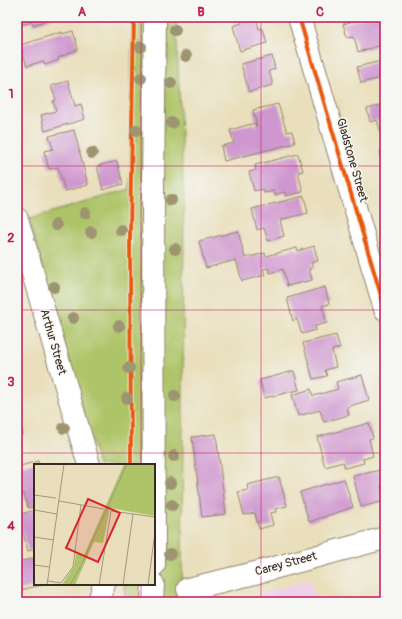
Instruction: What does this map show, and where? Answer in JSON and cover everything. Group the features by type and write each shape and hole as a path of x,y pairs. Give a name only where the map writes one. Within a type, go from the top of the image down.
{"street":[{"path":"154,464 153,183 155,17"},
{"name":"Gladstone Street","path":"299,17 385,309"},
{"name":"Arthur Street","path":"17,220 89,464"},
{"name":"Carey Street","path":"188,589 255,573 385,538"},
{"path":"99,602 104,585"},
{"path":"152,602 153,585"}],"shaded area":[{"path":"309,580 318,602 231,602"}],"green space":[{"path":"132,17 176,17 184,204 182,602 125,602 124,585 155,585 155,464 98,464 29,219 130,189"}],"building":[{"path":"18,17 56,17 33,25 32,22 20,25"},
{"path":"240,17 256,17 259,29 263,29 267,43 240,51 233,26 242,23"},
{"path":"368,17 385,17 385,44 358,52 354,36 347,37 343,24"},
{"path":"73,31 78,49 58,58 59,60 45,65 43,61 27,66 20,45 62,32 62,34"},
{"path":"272,56 275,69 269,71 273,85 249,92 241,64"},
{"path":"385,56 385,77 361,83 357,67 381,61 380,58"},
{"path":"68,81 75,106 81,104 85,119 45,131 41,115 56,111 53,101 56,100 51,86"},
{"path":"278,104 287,132 292,131 295,143 224,161 221,146 234,143 230,130 255,123 256,127 253,110"},
{"path":"385,104 385,135 382,136 377,120 370,122 367,109"},
{"path":"74,130 88,185 65,191 58,167 49,169 44,151 53,149 49,136"},
{"path":"385,150 385,166 383,167 380,151"},
{"path":"298,154 303,171 298,172 303,192 286,196 285,192 275,195 274,191 264,193 263,189 254,191 249,172 256,170 255,165"},
{"path":"117,161 123,184 103,190 97,166"},
{"path":"304,196 308,213 280,220 284,236 268,241 264,228 257,230 252,209"},
{"path":"238,231 245,258 265,253 266,256 297,248 298,251 314,246 318,261 311,263 313,268 309,269 312,280 287,286 283,269 270,273 268,268 263,269 265,275 242,281 236,260 206,268 199,241"},
{"path":"325,287 329,304 322,306 327,323 315,326 316,330 302,334 297,319 293,321 287,298"},
{"path":"336,335 340,348 332,350 336,367 325,370 327,376 313,379 303,343"},
{"path":"294,371 299,390 264,398 260,380"},
{"path":"362,375 369,400 347,407 349,415 324,422 320,410 298,416 292,395 311,389 313,396 338,389 336,382"},
{"path":"17,414 23,434 17,435"},
{"path":"369,423 373,438 369,439 373,456 363,459 364,463 345,468 343,462 325,467 317,437"},
{"path":"216,434 226,514 202,517 192,437"},
{"path":"38,461 39,464 34,464 34,506 28,508 24,494 17,496 17,467"},
{"path":"385,469 385,485 381,486 385,501 361,507 353,476"},
{"path":"279,477 287,506 275,509 276,512 270,513 273,525 259,529 255,513 244,515 238,492 248,490 247,485"},
{"path":"344,479 353,507 309,522 300,492"},
{"path":"34,510 34,549 28,551 18,515"},
{"path":"34,558 34,585 42,585 20,590 17,578 17,562"}],"cycle path":[{"path":"131,464 130,232 134,17"},
{"path":"299,17 385,309"}]}
